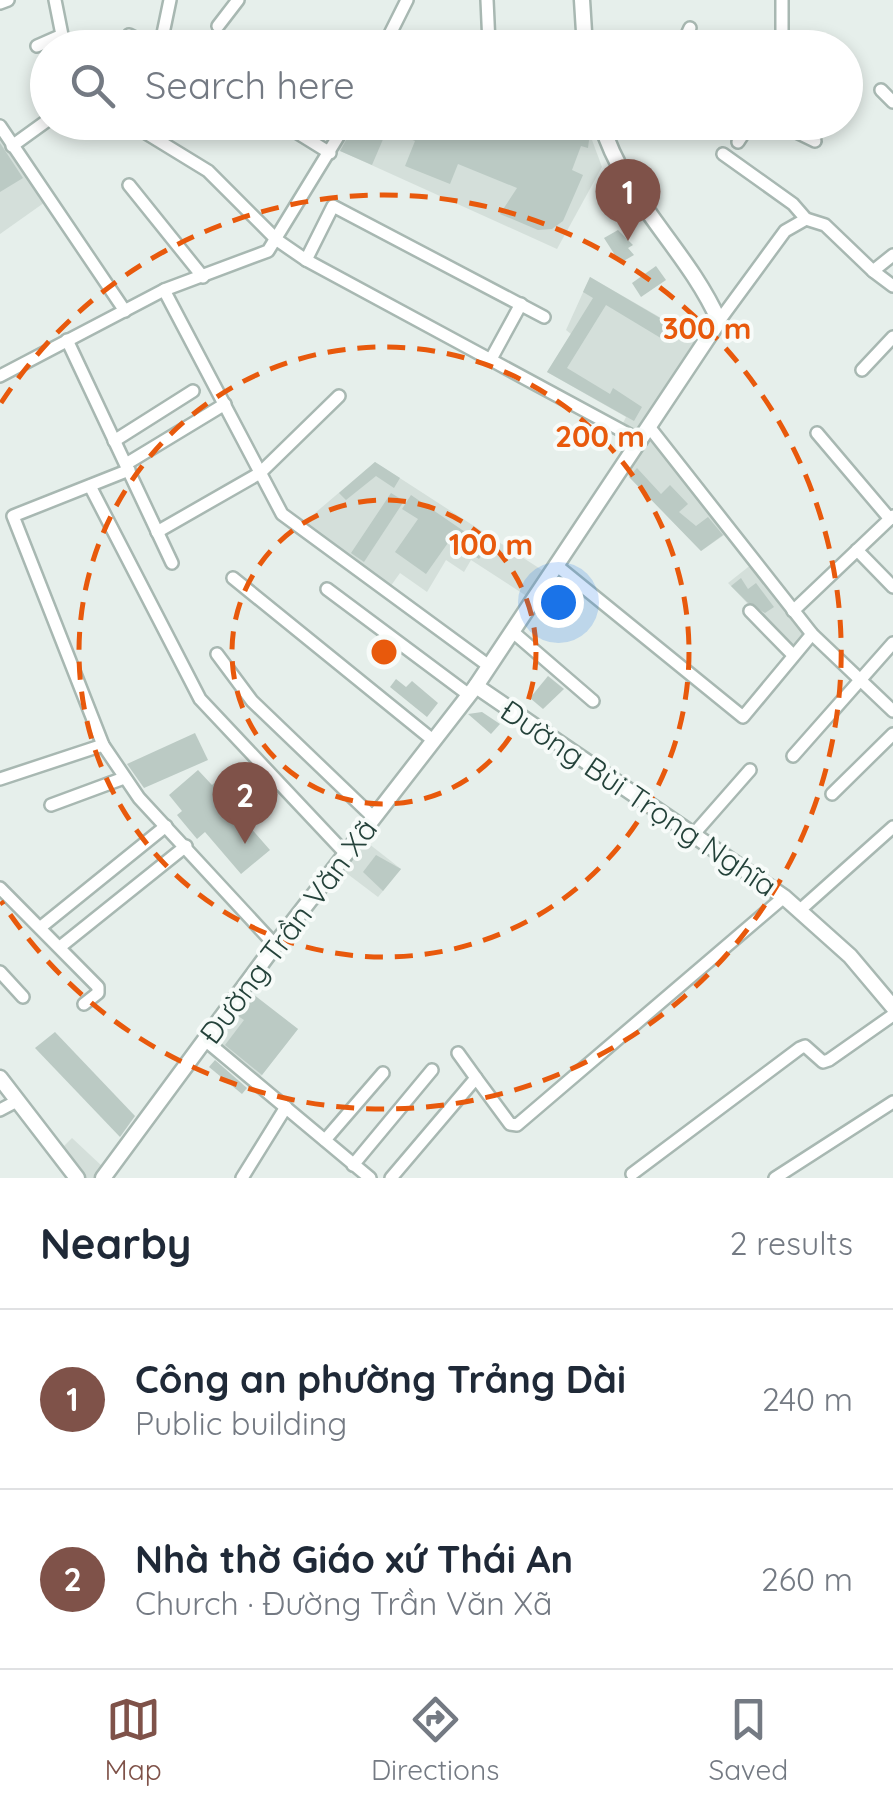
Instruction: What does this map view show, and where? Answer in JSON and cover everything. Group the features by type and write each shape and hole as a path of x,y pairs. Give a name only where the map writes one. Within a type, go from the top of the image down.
{"street":[{"path":"0,3 8,0"},
{"path":"55,0 61,30"},
{"path":"162,30 170,0"},
{"path":"218,26 238,0"},
{"path":"392,30 407,0"},
{"path":"487,0 488,30"},
{"path":"582,0 583,30"},
{"path":"782,0 782,30"},
{"path":"881,90 893,102"},
{"path":"0,126 125,310"},
{"path":"12,146 30,133"},
{"path":"159,140 208,172 277,240 306,260 490,359 646,434 812,634 893,711"},
{"path":"309,140 330,153"},
{"path":"0,376 164,290 251,260 277,240 337,140"},
{"path":"605,140 628,187 719,321 785,231 806,219"},
{"path":"723,154 793,204 806,219 825,225 893,286"},
{"path":"130,185 203,277"},
{"path":"306,260 332,206 544,317"},
{"path":"873,271 893,255"},
{"path":"164,290 282,514 489,666"},
{"path":"490,359 521,304"},
{"name":"Đường Bùi Trọng Nghĩa","path":"719,321 472,690 800,910 850,956 893,1007"},
{"path":"862,370 893,337"},
{"path":"67,340 172,563"},
{"path":"114,441 193,392"},
{"path":"156,532 260,473 339,396"},
{"path":"0,521 90,486 127,467 225,404"},
{"path":"792,611 892,518 818,433"},
{"path":"90,486 200,698 346,854"},
{"path":"13,516 103,745 124,778 275,945"},
{"path":"857,550 893,587"},
{"path":"556,565 743,718 812,634"},
{"path":"233,578 434,740"},
{"path":"327,590 472,690"},
{"path":"750,612 792,655"},
{"path":"513,632 593,701"},
{"path":"793,756 893,643"},
{"path":"217,654 257,706 374,818"},
{"name":"Đường Trần Văn Xã","path":"103,1178 275,945 472,690"},
{"path":"832,794 893,734"},
{"path":"0,778 103,745"},
{"path":"692,836 750,770"},
{"path":"52,805 124,778"},
{"path":"41,927 166,826"},
{"path":"800,910 893,828"},
{"path":"60,947 186,846"},
{"path":"0,888 98,987 98,993 84,1004"},
{"path":"458,1053 510,1124 517,1125 784,898"},
{"path":"0,972 22,998"},
{"path":"632,1174 800,1048 805,1046 823,1062 829,1060 893,1016"},
{"path":"205,1040 370,1178"},
{"path":"353,1165 432,1070"},
{"path":"324,1140 382,1073"},
{"path":"0,1078 78,1178"},
{"path":"391,1178 476,1078"},
{"path":"0,1110 17,1101"},
{"path":"775,1178 893,1102"},
{"path":"242,1178 286,1108"}],"shaded area":[{"path":"0,133 48,200 0,234"},
{"path":"341,140 592,140 602,167 557,249 336,149"},
{"path":"590,277 701,341 638,435 621,427 626,417 547,372 571,334 566,330"},
{"path":"652,436 727,533 701,551 626,473"},
{"path":"375,462 545,572 528,597 471,560 464,572 446,560 427,592 400,573 390,587 301,525"},
{"path":"752,564 807,634 792,650 728,583"},
{"path":"364,840 401,869 378,897 341,869"},
{"path":"248,990 298,1029 258,1080 211,1041"},
{"path":"72,1138 104,1168 96,1178 85,1178 62,1148"}],"building":[{"path":"346,140 383,140 372,165 340,151"},
{"path":"589,140 588,148 581,146 572,170 583,175 563,221 552,229 538,230 500,214 517,188 458,164 450,184 405,166 415,141"},
{"path":"0,143 23,178 0,192"},
{"path":"618,230 633,245 628,248 634,255 620,263 604,238"},
{"path":"656,266 666,280 641,297 632,283"},
{"path":"590,277 677,328 669,343 606,305 567,368 610,394 613,388 642,407 634,421 547,372 593,298 583,292"},
{"path":"375,462 400,478 394,488 376,476 346,500 339,493"},
{"path":"637,468 661,494 670,485 688,504 679,512 696,526 708,517 723,535 701,551 629,477"},
{"path":"391,493 404,501 364,562 351,553"},
{"path":"411,495 487,547 479,559 450,540 426,574 395,552 418,519 402,509"},
{"path":"741,578 748,589 756,583 774,607 765,613 747,602 731,586"},
{"path":"548,676 564,689 543,709 530,698"},
{"path":"396,679 406,687 412,681 438,703 427,717 390,687"},
{"path":"482,712 500,724 491,734 468,714"},
{"path":"195,733 208,760 144,788 127,764"},
{"path":"198,770 212,785 219,779 241,805 235,810 270,850 241,874 205,832 197,839 177,815 182,811 169,795"},
{"path":"376,855 401,869 383,891 363,872"},
{"path":"254,995 298,1029 262,1075 225,1045 244,1020 238,1016"},
{"path":"55,1032 135,1116 120,1137 35,1048"},
{"path":"215,1060 247,1088 242,1094 209,1067"}],"place":[{"name":"Công an phường Trảng Dài","path":"628,241"},
{"name":"Nhà thờ Giáo xứ Thái An","path":"245,844"}]}
